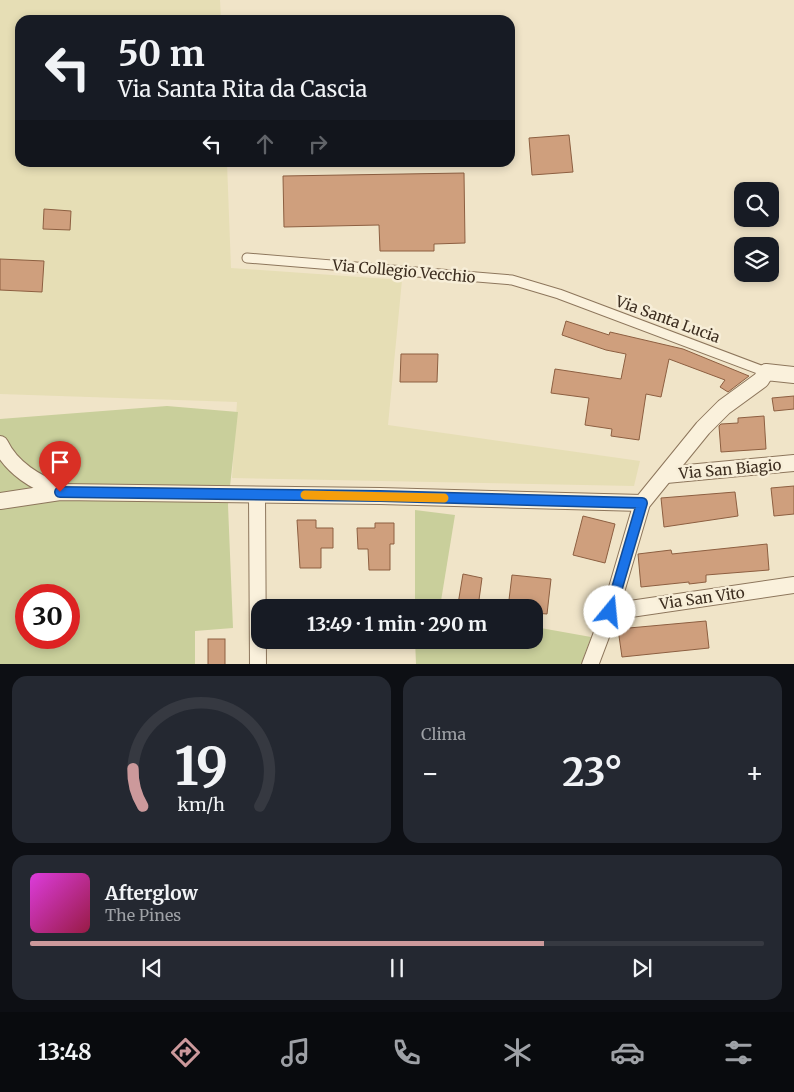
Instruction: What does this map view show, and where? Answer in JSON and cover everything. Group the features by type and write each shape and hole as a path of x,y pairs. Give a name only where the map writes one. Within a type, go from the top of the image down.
{"street":[{"path":"590,664 610,612 642,503 703,428 724,408 760,380 766,372 794,375"},
{"path":"0,444 16,468 60,492"},
{"name":"Via San Biagio","path":"666,475 794,463"},
{"path":"0,501 60,492 642,503"},
{"path":"257,495 258,664"},
{"name":"Via San Vito","path":"610,612 794,585"}],"lane":[{"name":"Via Collegio Vecchio","path":"247,258 512,280 560,294"},
{"name":"Via Santa Lucia","path":"560,294 766,372"}],"shaded area":[{"path":"0,0 220,0 221,15 15,15 15,167 227,167 231,268 402,280 388,425 640,461 634,486 232,478 237,402 0,394"}],"green space":[{"path":"167,406 238,412 228,505 233,628 195,631 195,664 0,664 0,419"},
{"path":"415,510 455,515 441,599 415,599"},
{"path":"543,628 591,637 581,664 416,664 415,649 543,649"}],"building":[{"path":"569,135 573,172 532,175 529,138"},
{"path":"464,173 465,243 434,244 434,251 380,251 379,225 284,227 283,176"},
{"path":"44,209 71,211 70,230 43,229"},
{"path":"0,259 44,261 42,292 0,290"},
{"path":"566,321 609,335 610,332 683,349 749,376 728,392 720,387 725,380 669,359 661,397 646,394 639,440 611,436 612,429 585,425 589,398 551,393 555,369 621,379 626,354 606,350 562,335"},
{"path":"401,354 438,354 437,382 400,382"},
{"path":"794,396 794,409 774,411 772,398"},
{"path":"764,416 766,449 721,452 719,426 721,424 738,423 738,418"},
{"path":"794,486 794,514 774,516 771,488"},
{"path":"735,492 738,516 664,527 661,498"},
{"path":"583,516 615,524 605,563 573,555"},
{"path":"297,520 316,520 316,528 333,528 333,548 321,548 321,568 300,568"},
{"path":"375,523 394,523 394,544 390,544 390,570 369,570 368,549 358,549 357,528 375,528"},
{"path":"767,544 769,570 706,575 706,582 641,587 638,554 671,550 672,554"},
{"path":"463,574 482,578 479,599 459,599"},
{"path":"512,575 551,579 547,614 543,614 543,599 509,599"},
{"path":"706,621 709,648 622,657 618,629"},
{"path":"208,639 225,639 225,664 208,664"}],"slow traffic":[{"path":"305,495 444,498"}],"route":[{"path":"60,492 380,496 642,503 610,612"}]}
